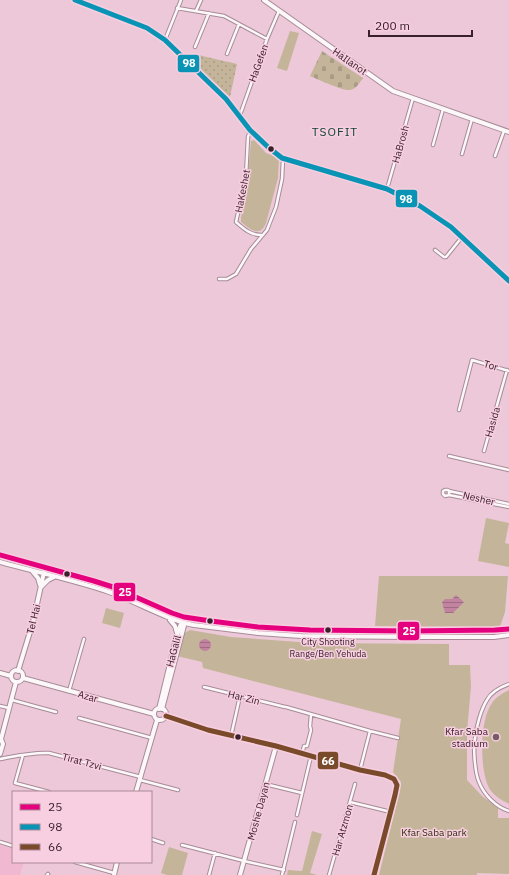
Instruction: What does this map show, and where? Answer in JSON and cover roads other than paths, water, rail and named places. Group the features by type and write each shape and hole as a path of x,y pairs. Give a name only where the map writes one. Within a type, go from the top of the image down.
{"street":[{"path":"75,0 147,28 165,40 226,99 250,130 268,147 284,159 386,189 420,206 462,237 509,281"},
{"path":"165,40 181,0"},
{"path":"196,11 201,0"},
{"name":"HaIlanot","path":"264,0 393,91 509,132"},
{"path":"178,8 224,16 267,39"},
{"name":"HaGefen","path":"239,116 267,39 279,11"},
{"path":"196,47 209,13"},
{"path":"227,54 239,24"},
{"name":"HaBrosh","path":"386,189 413,98"},
{"path":"432,145 443,109"},
{"path":"462,154 472,119"},
{"name":"HaKeshet","path":"250,130 248,137 246,176 236,222 247,231 261,235"},
{"path":"495,156 504,130"},
{"path":"219,279 227,279 236,274 251,249 261,235 267,230 276,207 282,179 284,159"},
{"path":"435,250 446,257 462,237"},
{"name":"Tor","path":"459,410 472,360 508,370"},
{"name":"Hasida","path":"484,451 508,370"},
{"path":"449,456 509,470"},
{"name":"Nesher","path":"449,493 509,506"},
{"path":"0,555 94,580 184,617 258,627 306,630 410,631 509,629"},
{"path":"0,562 110,592 168,618 194,625 258,633 301,636 494,637 509,635"},
{"name":"Tel Hai","path":"18,671 32,622 44,567"},
{"path":"30,571 38,578 40,587 48,580 55,577"},
{"name":"HaGalil","path":"160,709 182,633 184,617"},
{"path":"168,618 174,623 177,635"},
{"name":"HaGalil","path":"160,709 177,635 183,623"},
{"path":"182,633 187,628 194,625"},
{"path":"69,691 84,638"},
{"path":"11,676 14,671 20,671 23,674 23,678 16,682"},
{"path":"0,673 11,676 16,682"},
{"name":"Azar","path":"23,678 154,714"},
{"path":"0,754 3,744 1,739 16,682"},
{"path":"509,684 495,691 487,699 480,718 475,739 475,760 478,781 484,793 503,809 509,811"},
{"name":"Har Zin","path":"204,687 285,707 398,738"},
{"path":"231,736 240,696"},
{"path":"12,700 56,712"},
{"path":"0,706 10,709"},
{"path":"136,791 157,720 154,714 156,710 160,709 166,712 166,716 188,724 231,736 276,746 360,770 385,775 394,779 397,785 374,875"},
{"path":"302,754 304,746 307,746 311,730 311,715"},
{"path":"157,720 162,720 166,716"},
{"path":"79,718 152,738"},
{"path":"360,770 370,731"},
{"name":"Moshe Dayan","path":"240,875 276,746"},
{"name":"Tirat Tzvi","path":"0,759 23,754 49,753 178,790"},
{"path":"23,754 15,783 45,791"},
{"path":"297,815 311,756"},
{"path":"265,784 302,792"},
{"name":"Har Atzmon","path":"329,875 355,784"},
{"path":"350,802 391,812"},
{"path":"282,875 295,822"},
{"path":"152,839 163,843"},
{"path":"0,842 12,846"},
{"path":"182,845 284,870"},
{"path":"209,875 215,853"},
{"path":"77,863 114,874 117,863"}],"place":[{"name":"City Shooting Range/Ben Yehuda","path":"328,630"},
{"name":"Kfar Saba stadium","path":"496,737"}],"district":[{"name":"TSOFIT","path":"335,132"}],"park label":[{"name":"Kfar Saba park","path":"434,832"}]}
